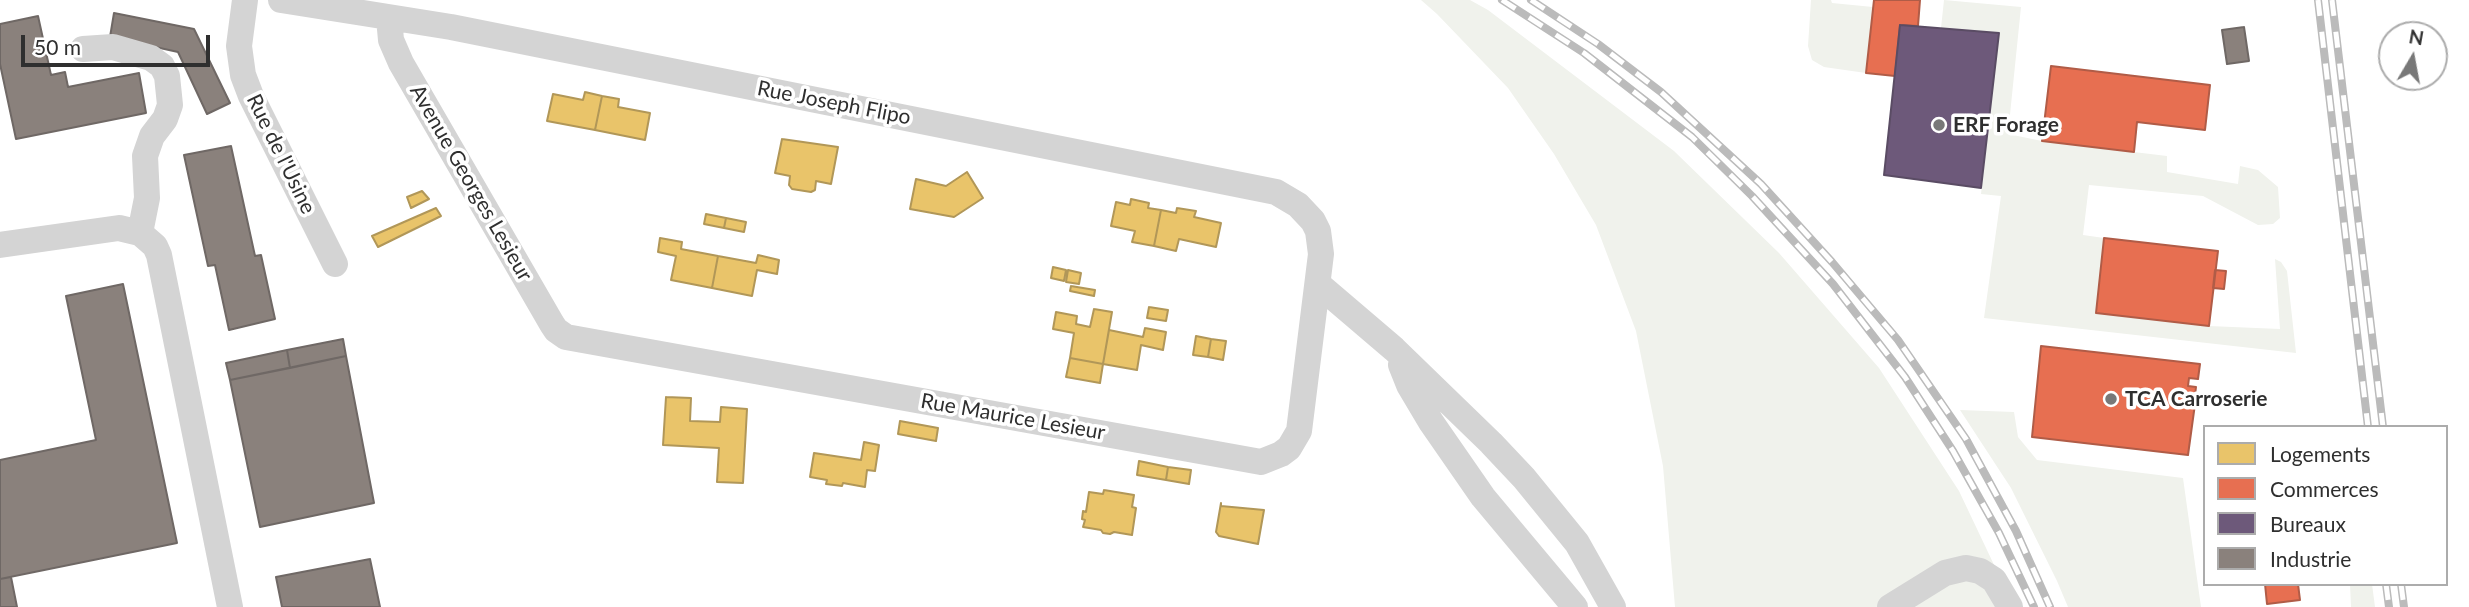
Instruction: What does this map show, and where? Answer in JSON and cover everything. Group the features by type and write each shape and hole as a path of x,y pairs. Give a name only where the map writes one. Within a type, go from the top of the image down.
{"street":[{"name":"Rue de l'Usine","path":"245,0 239,46 243,75 335,264"},
{"name":"Rue Joseph Flipo","path":"281,0 451,27 1263,188 1287,197 1313,221 1318,231 1321,254 1319,285"},
{"name":"Avenue Georges Lesieur","path":"389,18 391,40 401,63 552,324 569,338"},
{"path":"83,50 113,47 130,51 158,61 167,76 170,106 165,119 147,145 145,156 147,198 140,233"},
{"path":"0,245 119,229 140,233 155,246 230,607"},
{"name":"Rue Maurice Lesieur","path":"569,338 1261,461 1281,454 1289,447 1299,430 1319,285"},
{"path":"1319,285 1394,349 1491,443 1577,543 1613,607"},
{"path":"1394,349 1409,385 1431,422 1483,497 1575,607"},
{"path":"1891,607 1945,573 1966,568 1980,571 1994,580 2010,607"}],"shaded area":[{"path":"1421,0 1470,0 1488,10 1674,151 1779,253 1879,368 1959,491 2014,607 1675,607 1663,466 1636,331 1596,225 1554,154 1508,88"},
{"path":"1811,0 1831,0 1832,3 1873,7 1866,73 1824,67 1812,60 1808,46"},
{"path":"1944,0 2021,7 2008,134 2042,141 2167,156 2167,172 2238,184 2240,166 2258,170 2278,187 2280,218 2273,224 2258,225 2203,196 2089,185 2083,235 2104,238 2096,313 2209,326 2280,329 2275,259 2281,262 2287,271 2296,353 1984,318 2001,196 1981,194 1999,33 1941,28"},
{"path":"1960,410 2014,412 2018,437 2037,460 2183,478 2201,607 2068,607 2011,488"},
{"path":"2350,586 2372,586 2375,607 2351,607"}],"building: Logements":[{"path":"585,92 602,96 595,130 547,121 553,94 583,100"},
{"path":"602,96 619,99 618,107 650,113 645,140 595,130"},
{"path":"782,139 838,147 831,184 816,181 815,190 811,192 792,189 789,185 790,176 775,173"},
{"path":"967,172 983,198 954,217 910,209 916,179 946,186"},
{"path":"422,191 429,199 411,208 407,197"},
{"path":"1131,199 1149,203 1148,208 1161,210 1154,246 1132,242 1135,231 1111,226 1116,202 1130,205"},
{"path":"436,208 441,216 378,247 372,236"},
{"path":"1177,208 1196,211 1194,217 1221,223 1216,247 1179,239 1176,251 1154,246 1161,210 1176,213"},
{"path":"706,214 726,218 724,228 704,224"},
{"path":"726,218 746,222 744,232 724,228"},
{"path":"660,238 682,242 681,249 718,256 712,288 671,280 676,256 658,252"},
{"path":"758,255 779,260 777,274 757,270 752,296 712,288 718,256 756,263"},
{"path":"1053,267 1066,270 1064,281 1051,278"},
{"path":"1068,270 1081,273 1079,284 1066,282"},
{"path":"1071,286 1095,290 1094,296 1070,291"},
{"path":"1149,307 1168,310 1166,321 1147,318"},
{"path":"1094,309 1112,312 1103,364 1070,358 1074,333 1053,329 1056,312 1077,316 1076,324 1090,327"},
{"path":"1145,328 1166,332 1163,350 1141,345 1137,370 1103,364 1109,330 1143,337"},
{"path":"1196,336 1211,339 1208,357 1193,355"},
{"path":"1211,339 1226,341 1223,360 1208,357"},
{"path":"1070,358 1103,364 1100,383 1066,377"},
{"path":"666,397 691,398 690,421 720,422 721,407 747,409 743,483 717,482 719,448 663,445"},
{"path":"900,421 938,428 936,441 898,434"},
{"path":"864,442 879,445 875,471 867,470 865,487 843,483 842,486 826,484 827,480 810,477 814,453 861,460"},
{"path":"1139,461 1168,467 1166,480 1137,475"},
{"path":"1168,467 1191,470 1189,484 1166,480"},
{"path":"1104,490 1134,495 1132,507 1136,508 1132,535 1103,533 1101,530 1083,527 1083,511 1086,512 1089,492 1103,494"},
{"path":"1221,503 1221,506 1264,510 1258,544 1219,536 1216,532"}],"building: Commerces":[{"path":"1874,0 1920,0 1918,26 1900,25 1895,76 1866,73"},
{"path":"2051,66 2210,85 2205,130 2137,122 2134,152 2042,141"},
{"path":"2104,238 2218,251 2209,326 2096,313"},
{"path":"2215,270 2226,271 2224,289 2213,288"},
{"name":"TCA Carroserie","path":"2041,346 2200,364 2198,379 2189,378 2188,386 2196,387 2195,395 2187,394 2186,402 2195,404 2188,455 2032,437"},
{"path":"2265,586 2298,586 2300,600 2267,604"}],"building: Bureaux":[{"name":"ERF Forage","path":"1900,25 1999,33 1981,188 1884,175"}],"building: Industrie":[{"path":"114,13 194,29 230,103 207,114 178,52 110,37"},
{"path":"38,16 51,75 65,72 68,87 139,73 146,113 16,139 0,64 0,24"},
{"path":"2244,27 2249,61 2227,64 2222,30"},
{"path":"231,146 255,256 261,255 275,319 229,330 215,265 208,266 184,155"},
{"path":"123,284 177,543 0,579 0,460 96,440 66,296"},
{"path":"343,339 346,356 290,368 287,350"},
{"path":"287,350 290,368 230,380 226,363"},
{"path":"346,356 374,503 260,527 230,380"},
{"path":"370,559 380,607 282,607 276,577"},
{"path":"11,577 17,607 0,607 0,579"}],"railway":[{"path":"1502,0 1584,53 1692,137 1752,196 1833,284 1905,377 1953,451 1999,533 2034,607"},
{"path":"1531,0 1598,44 1661,92 1761,184 1832,262 1898,340 1966,439 2016,531 2050,607"},
{"path":"2318,0 2368,425"},
{"path":"2332,0 2383,425"},
{"path":"2386,586 2389,607"},
{"path":"2401,586 2404,607"}],"place":[{"name":"ERF Forage","path":"1939,125"},
{"name":"TCA Carroserie","path":"2111,399"}]}
